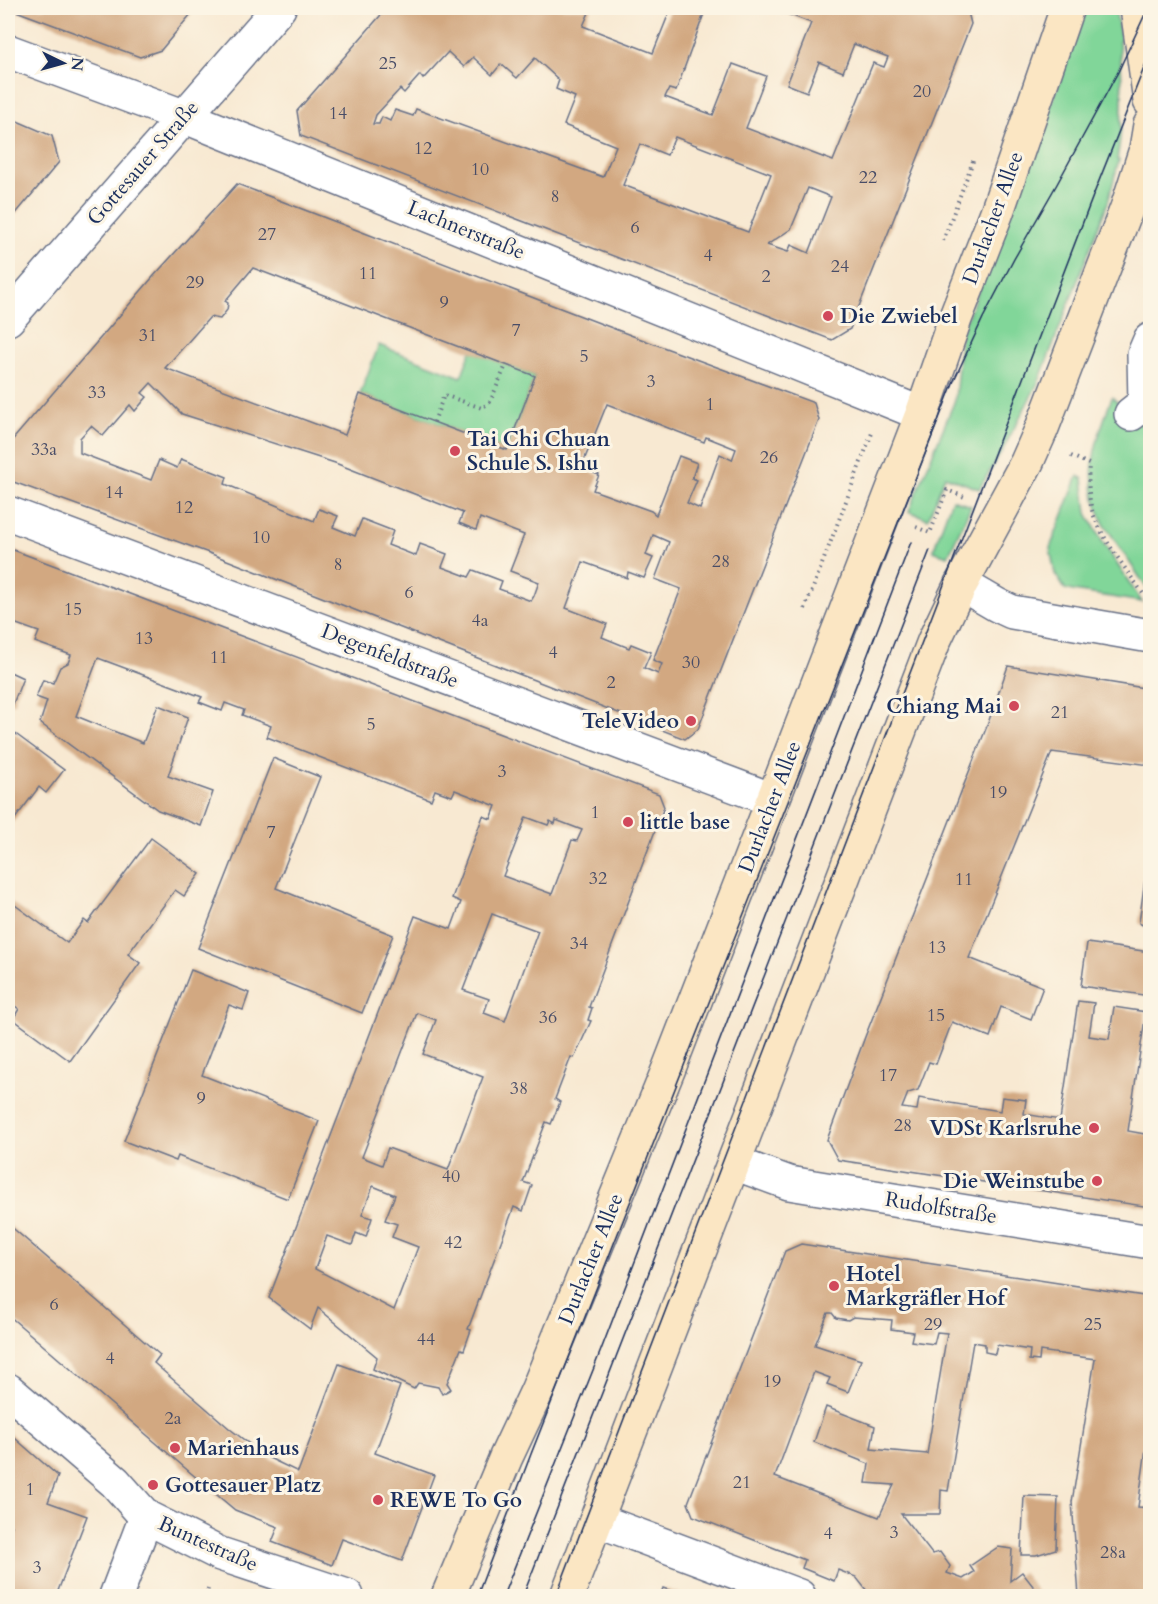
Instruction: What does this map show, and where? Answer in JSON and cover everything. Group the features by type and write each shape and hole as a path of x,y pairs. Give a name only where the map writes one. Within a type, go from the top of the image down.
{"main road":[{"path":"1137,8 1150,101"},
{"name":"Durlacher Allee","path":"448,1596 506,1457 537,1392 669,1068 773,800 922,414 955,318 997,212 1061,9"},
{"path":"567,1596 934,641 961,584 1027,462 1042,428 1127,208 1146,148 1150,125"}],"street":[{"name":"Gottesauer Straße","path":"8,319 279,8"},
{"name":"Lachnerstraße","path":"8,51 183,116 922,414"},
{"path":"1142,410 1144,354 1150,340"},
{"name":"Degenfeldstraße","path":"8,513 773,800"},
{"path":"961,584 1012,612 1148,636"},
{"name":"Rudolfstraße","path":"734,1163 789,1184 1150,1242"},
{"name":"Buntestraße","path":"8,1390 115,1482 146,1517 220,1554 347,1596"},
{"path":"116,1596 146,1517"},
{"path":"597,1520 799,1596"}],"path":[{"path":"434,422 444,395 482,408 490,402 506,365"},
{"path":"1071,456 1089,464 1088,494 1093,513 1103,533 1150,603 1148,636"}],"green space":[{"path":"1087,8 1115,8 1121,40 1119,41 1121,130 1117,160 1119,160 1108,202 1039,381 1001,453 979,489 945,476 928,519 909,511 955,400 961,333 1019,192"},
{"path":"379,345 461,377 471,351 535,376 507,450 360,394"},
{"path":"1112,397 1150,433 1150,593 1104,524 1093,490 1093,460 1096,445"},
{"path":"1078,476 1083,479 1087,513 1102,541 1142,602 1065,589 1055,574 1050,548"},
{"path":"952,499 971,506 948,556 933,551"}],"building":[{"path":"8,8 196,8 161,50 140,57"},
{"path":"387,8 591,8 583,26 653,53 671,8 706,8 676,91 669,89 665,97 713,115 733,64 766,76 746,128 833,161 873,63 884,67 888,57 854,44 843,72 819,62 807,92 787,84 811,23 772,8 967,8 971,24 850,329 832,340 301,136 297,111","holes":["448,52 464,67 473,57 492,75 501,64 517,78 535,58 559,80 556,89 575,97 564,125 616,146 603,177 416,109 413,116 395,110 390,121 382,117 379,124 373,124 376,115 400,89 404,93 420,75 423,79","675,137 771,174 748,232 623,185 640,144 667,155","808,188 831,197 809,253 791,245 788,252 767,245 791,229"]},
{"path":"8,117 52,136 59,162 8,223"},
{"path":"237,184 814,403 819,420 698,729 685,739 209,553 8,480 8,445 153,277","holes":["253,268 535,376 507,450 360,394 345,435 165,368 210,317 220,319 227,310 228,303 225,301","151,383 182,414 335,463 463,513 459,523 476,530 480,518 524,535 510,571 539,582 534,596 531,601 499,589 502,581 473,570 469,577 442,567 447,554 420,544 416,556 388,545 393,531 362,519 355,536 333,527 338,516 319,509 314,521 225,484 227,477 181,459 177,468 159,460 151,480 80,453 80,438 91,426 103,436 130,405 135,411 147,397 142,393","607,404 704,442 706,437 736,449 732,460 720,454 700,509 687,503 697,480 692,478 697,463 679,456 656,515 651,511 593,490 599,475 581,468","653,535 669,542 655,579 681,589 653,660 662,664 658,674 644,668 651,652 631,644 629,648 602,637 607,624 566,608 583,562 627,578 628,572 644,578 653,558 646,555"]},
{"path":"8,548 659,794 664,807 589,1007 592,1008 588,1020 591,1021 574,1058 571,1057 555,1099 560,1102 551,1124 546,1122 523,1182 532,1185 523,1211 514,1207 468,1329 471,1330 464,1350 461,1349 447,1383 451,1389 442,1394 438,1387 418,1383 414,1389 373,1369 377,1357 318,1308 310,1329 269,1298 415,916 451,929 461,902 452,898 483,816 491,819 496,806 455,790 452,796 435,790 431,800 267,737 271,726 242,715 244,710 225,703 222,711 199,702 202,697 98,658 76,716 143,743 158,705 188,717 168,776 213,792 201,826 158,810 40,723 47,701 36,697 43,680 53,683 60,667 68,663 71,655 35,642 39,632 8,621","holes":["526,817 548,825 550,821 555,824 556,820 582,830 577,841 572,840 552,894 503,876","492,914 538,931 505,1021 484,1013 489,999 463,990","417,1013 436,1020 423,1054 483,1077 448,1170 388,1148 382,1165 362,1157","373,1186 395,1195 385,1220 397,1224 392,1237 418,1247 394,1310 315,1269 327,1236 352,1245 356,1233 366,1237 372,1218 362,1215"]},
{"path":"1008,666 1150,689 1150,765 1052,752 969,958 1043,987 1031,1019 1001,1007 990,1037 952,1022 936,1064 929,1062 918,1090 908,1093 902,1108 917,1110 919,1098 1000,1111 1002,1097 1026,1100 1024,1114 1060,1120 1078,1001 1094,1003 1089,1036 1109,1039 1114,1007 1146,1012 1128,1131 1150,1135 1150,1207 838,1160 827,1140"},
{"path":"8,671 23,678 13,704 8,700"},
{"path":"13,732 64,770 46,793 39,787 8,828 8,739"},
{"path":"273,758 320,777 276,888 393,935 362,1013 198,948"},
{"path":"151,838 200,874 184,896 175,890 128,954 140,963 70,1061 13,1019 19,1009 8,1001 8,900 67,943 84,920 88,923"},
{"path":"1150,849 1150,929 1139,923"},
{"path":"1087,943 1150,952 1150,996 1081,986"},
{"path":"191,970 249,993 243,1010 229,1005 202,1075 319,1121 288,1199 178,1156 176,1161 124,1141"},
{"path":"8,1224 160,1355 154,1363 230,1429 265,1456 298,1472 339,1364 400,1386 375,1453 434,1475 402,1561 342,1539 332,1565 272,1542 278,1527 235,1510 192,1474 8,1315"},
{"path":"801,1244 1150,1297 1150,1419 1138,1507 1150,1508 1150,1596 1079,1596 1072,1502 1095,1359 1040,1351 1039,1361 1029,1360 1030,1350 997,1345 995,1354 985,1352 985,1344 973,1342 948,1491 941,1490 940,1514 901,1514 932,1554 940,1552 950,1566 947,1573 963,1579 974,1572 970,1566 998,1547 1012,1549 1010,1581 1022,1572 1040,1595 1038,1596 871,1596 856,1577 838,1570 834,1581 802,1568 805,1560 693,1516 688,1503 785,1251","holes":["828,1313 832,1313 836,1318 848,1320 853,1317 892,1320 891,1329 913,1332 911,1341 934,1344 937,1332 947,1333 927,1454 871,1449 875,1426 826,1407 814,1442 869,1464 866,1483 894,1485 879,1517 775,1477 814,1372 830,1378 827,1384 848,1392 861,1360 815,1345"]},
{"path":"8,1432 58,1476 48,1502 87,1516 56,1596 8,1596 8,1537 12,1526 8,1522"},
{"path":"1024,1496 1058,1497 1056,1549 1036,1555 1021,1555"},
{"path":"663,1588 686,1596 660,1596"}],"tram line":[{"path":"477,1596 955,378 1014,259 1118,72 1148,8"},
{"path":"556,1596 1093,196 1150,53"},
{"path":"503,1596 601,1350 911,542"},
{"path":"523,1596 930,550"}],"place":[{"name":"Die Zwiebel","path":"828,316"},
{"name":"Tai Chi Chuan Schule S. Ishu","path":"455,451"},
{"name":"Chiang Mai","path":"1014,706"},
{"name":"TeleVideo","path":"691,721"},
{"name":"little base","path":"628,822"},
{"name":"VDSt Karlsruhe","path":"1094,1128"},
{"name":"Die Weinstube","path":"1097,1181"},
{"name":"Hotel Markgräfler Hof","path":"834,1286"},
{"name":"Marienhaus","path":"175,1448"},
{"name":"Gottesauer Platz","path":"153,1485"},
{"name":"REWE To Go","path":"378,1500"}]}
